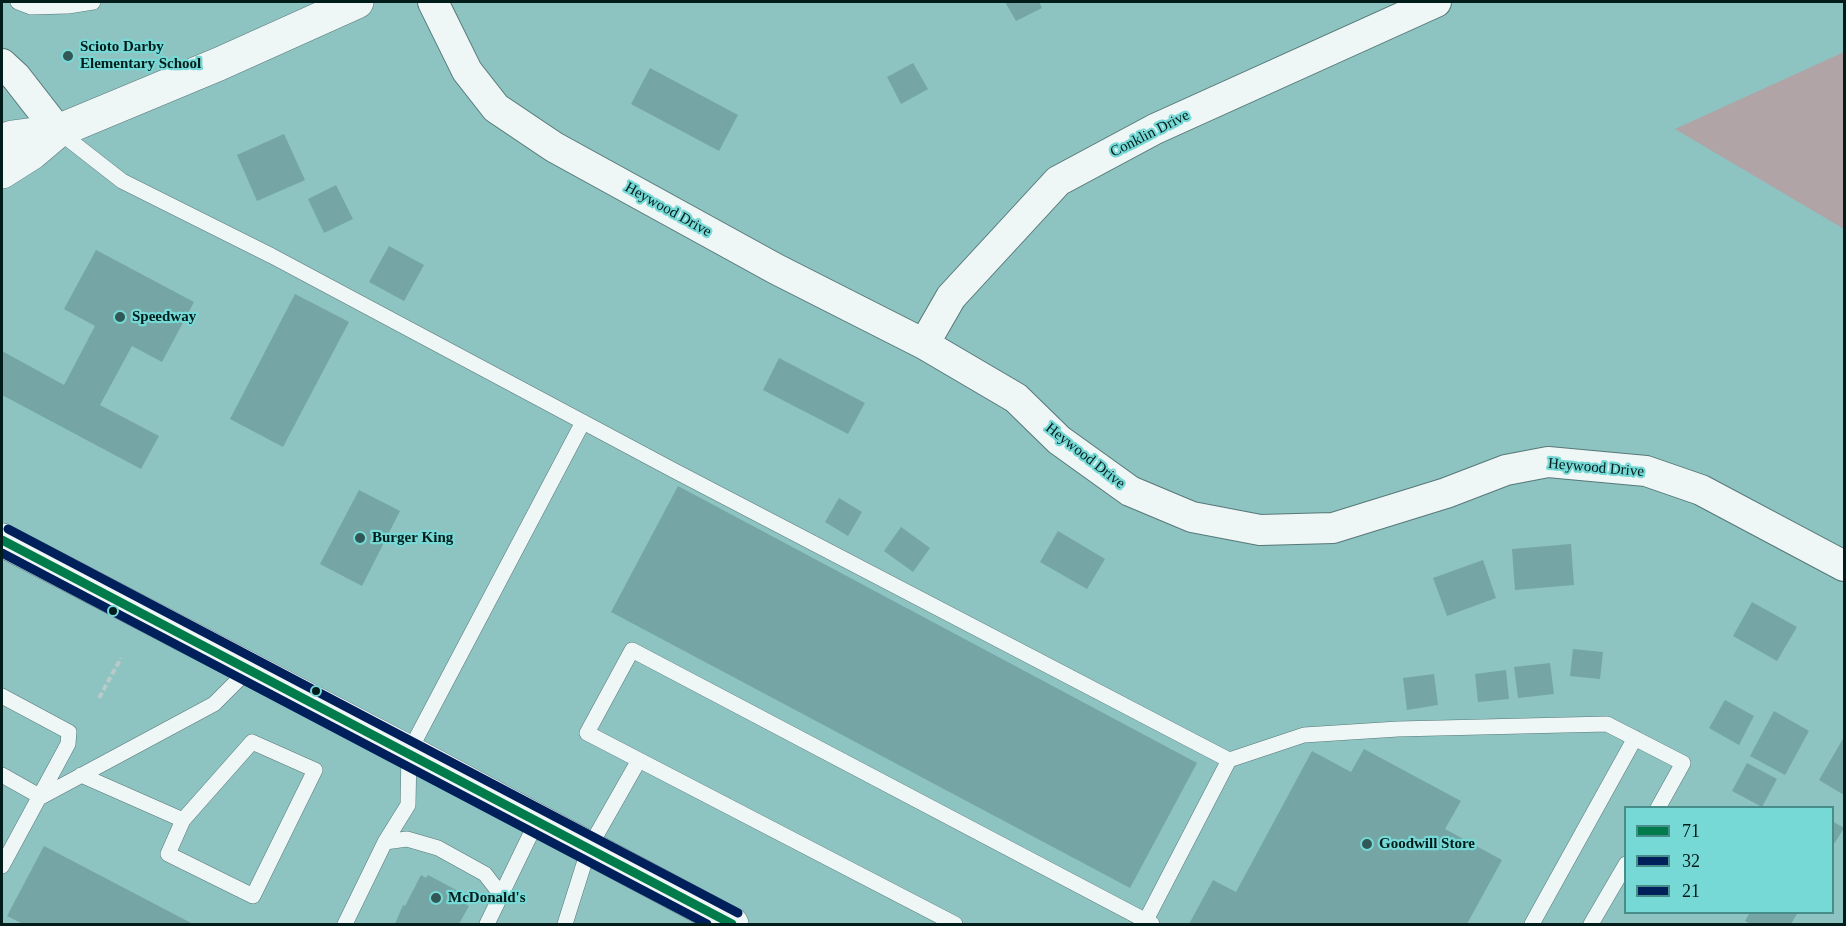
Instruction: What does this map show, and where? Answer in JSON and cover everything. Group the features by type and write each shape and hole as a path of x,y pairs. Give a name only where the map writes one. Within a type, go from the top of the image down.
{"main road":[{"path":"2,141 12,136 58,131 219,64 357,2"},
{"path":"2,172 32,153 58,131"},
{"path":"2,540 409,752 732,924"}],"street":[{"name":"Heywood Drive","path":"433,2 467,71 496,108 554,147 776,269 924,344 1016,398 1059,440 1130,491 1192,518 1260,530 1333,528 1446,493 1506,470 1548,462 1646,471 1701,490 1845,566"},
{"name":"Conklin Drive","path":"924,344 951,297 1058,181 1155,129 1436,2"},
{"path":"2,63 16,77 58,131"}],"lane":[{"path":"18,2 31,7 68,6 93,2"},
{"path":"58,131 122,181 272,256 583,422 1229,760"},
{"path":"345,924 385,842 408,805 409,752 583,422"},
{"path":"955,924 586,733 632,650 1147,923 1229,760 1304,735 1398,729 1607,724 1683,763 1659,806"},
{"path":"41,797 214,704 249,669"},
{"path":"2,696 69,732 68,744 41,797 3,861"},
{"path":"1532,924 1635,738"},
{"path":"252,742 315,770 253,896 168,854 183,820 252,742"},
{"path":"565,924 589,848 639,760"},
{"path":"2,775 41,797"},
{"path":"81,775 183,820"},
{"path":"487,924 537,821"},
{"path":"385,842 407,839 438,848 484,874 502,896"},
{"path":"1591,924 1624,867"}],"path":[{"path":"99,698 121,658"}],"shaded area":[{"path":"1844,52 1844,229 1675,129"}],"building":[{"path":"1005,2 1039,2 1042,8 1016,21"},
{"path":"913,63 928,89 901,104 887,77"},
{"path":"650,68 738,115 719,151 631,104"},
{"path":"284,134 305,180 257,201 237,155"},
{"path":"336,185 353,219 324,233 308,199"},
{"path":"389,246 424,265 404,301 369,282"},
{"path":"96,250 194,302 162,362 132,346 100,405 159,436 141,469 2,395 2,351 64,385 95,326 64,309"},
{"path":"295,294 349,322 283,447 230,419"},
{"path":"779,358 865,403 848,434 763,390"},
{"path":"678,486 1197,763 1130,888 611,612"},
{"name":"Burger King","path":"359,490 400,511 362,586 320,564"},
{"path":"839,498 862,512 848,536 825,522"},
{"path":"901,527 930,548 913,572 884,551"},
{"path":"1058,531 1105,559 1087,589 1040,562"},
{"path":"1571,544 1574,585 1515,590 1512,549"},
{"path":"1483,560 1496,598 1447,616 1433,578"},
{"path":"1752,602 1797,627 1777,661 1733,636"},
{"path":"1573,649 1603,652 1600,679 1570,676"},
{"path":"1550,663 1554,694 1518,698 1514,667"},
{"path":"1506,670 1509,699 1478,702 1475,674"},
{"path":"1434,674 1438,705 1407,710 1403,678"},
{"path":"1725,700 1754,716 1739,745 1709,728"},
{"path":"1774,711 1809,731 1785,775 1750,756"},
{"path":"1844,737 1844,795 1819,780"},
{"name":"Goodwill Store","path":"1364,749 1461,801 1445,829 1502,860 1467,924 1189,924 1213,880 1236,892 1312,751 1351,772"},
{"path":"1747,763 1777,779 1763,806 1732,791"},
{"path":"1834,822 1844,828 1834,844"},
{"path":"44,846 193,924 23,924 7,916"},
{"name":"McDonald's","path":"421,875 426,878 428,875 464,894 460,901 469,906 459,924 395,924 403,905 405,906"},
{"path":"1749,914 1797,914 1791,924 1751,924 1745,921"}],"transit line":[{"name":"21","path":"8,529 738,913"},
{"name":"71","path":"2,540 732,924"},
{"name":"32","path":"2,553 707,924"}],"place":[{"name":"Scioto Darby Elementary School","path":"68,56"},
{"name":"Speedway","path":"120,317"},
{"name":"Burger King","path":"360,538"},
{"name":"Goodwill Store","path":"1367,844"},
{"name":"McDonald's","path":"436,898"}]}
